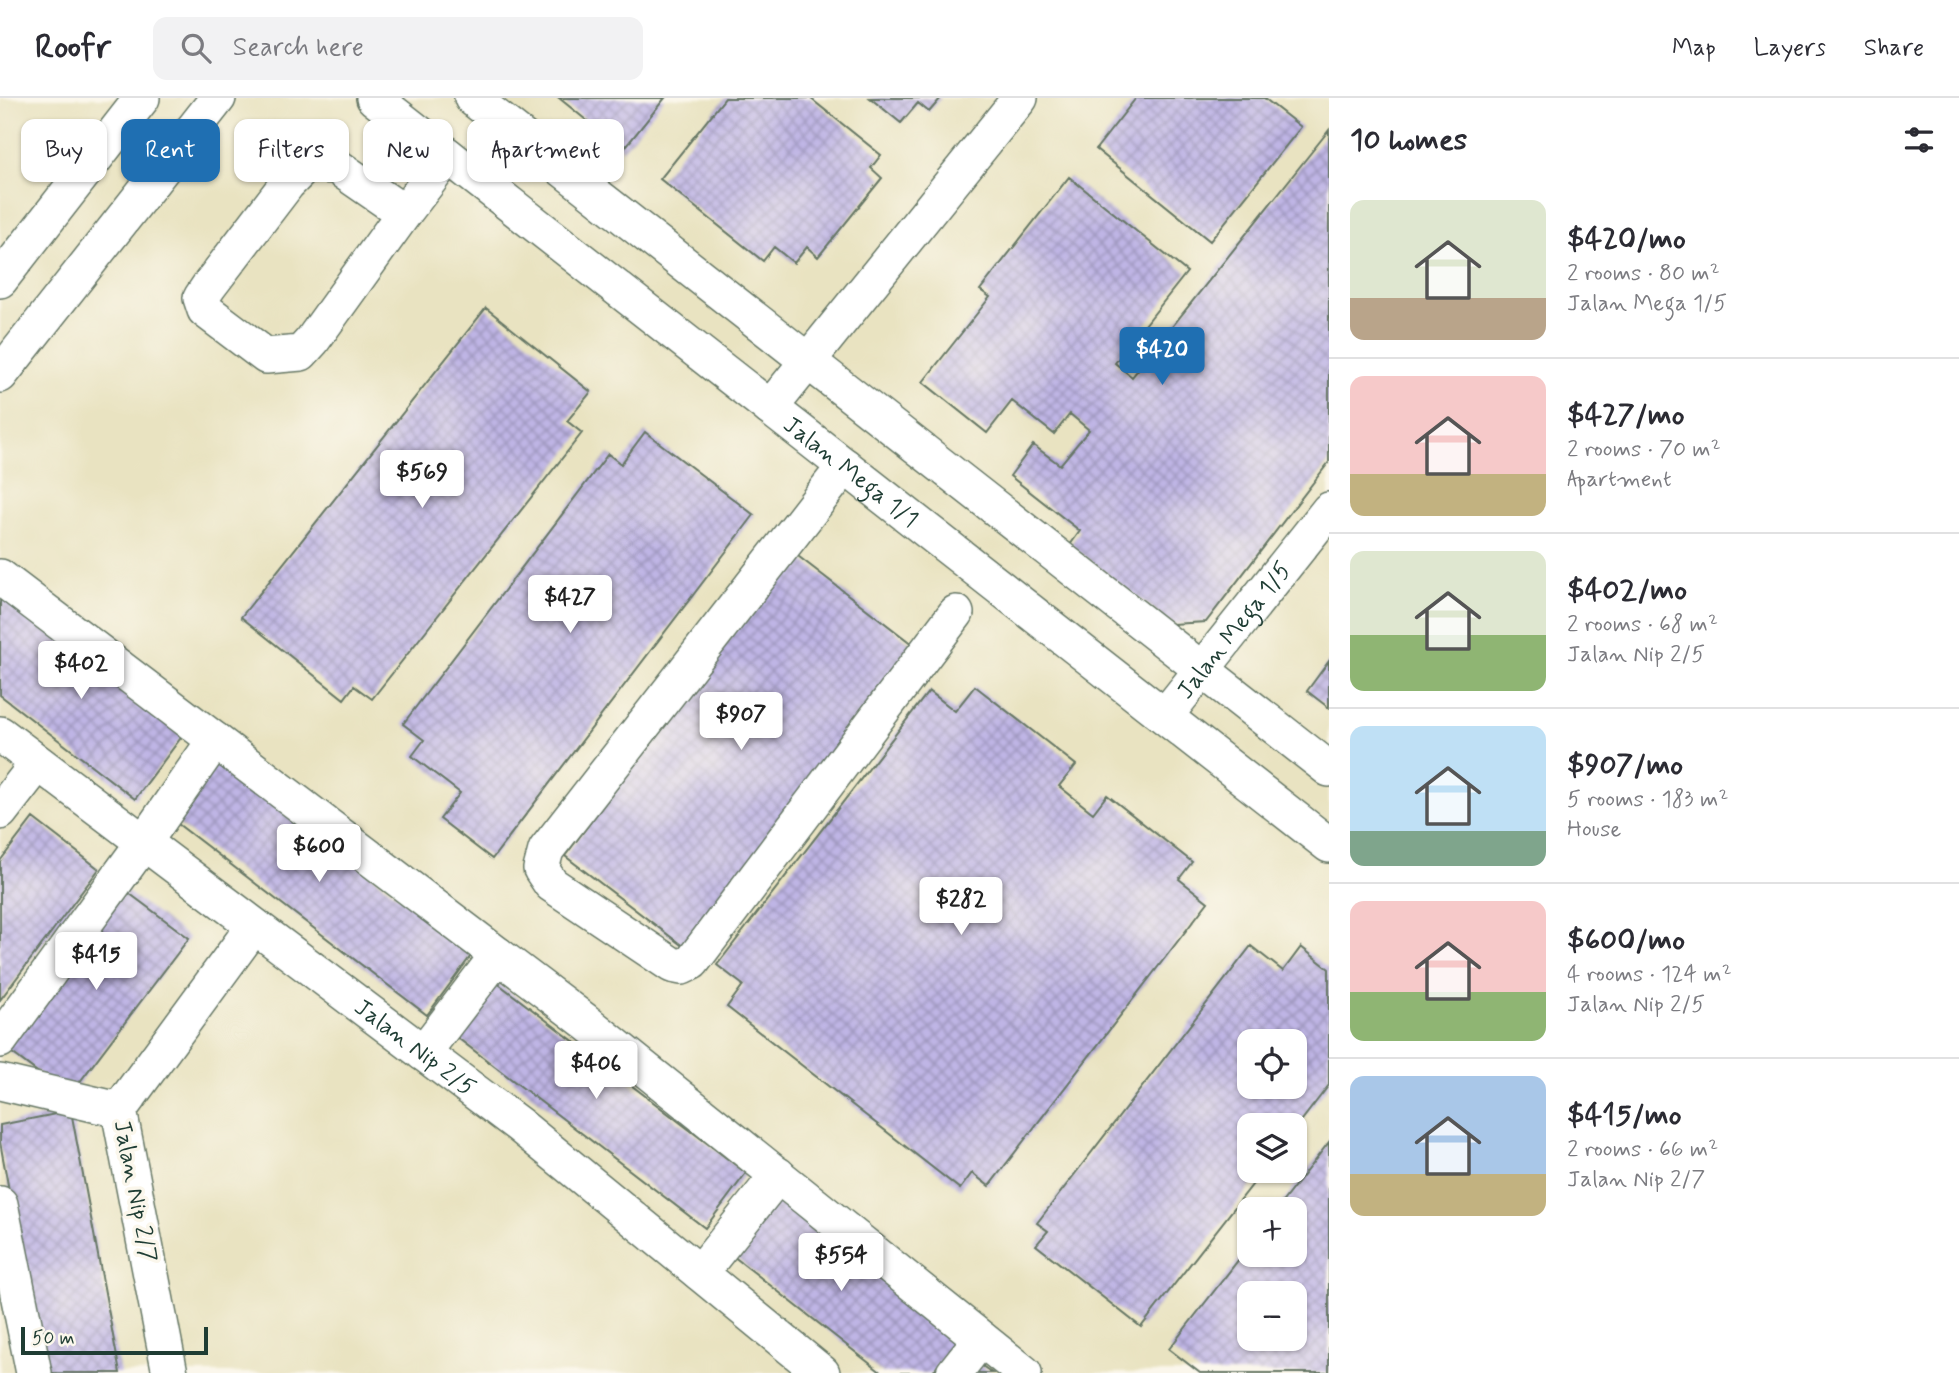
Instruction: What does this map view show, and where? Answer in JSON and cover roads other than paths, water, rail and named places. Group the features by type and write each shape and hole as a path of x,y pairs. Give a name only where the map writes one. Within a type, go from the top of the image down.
{"street":[{"path":"0,280 142,98"},
{"path":"0,375 218,98"},
{"name":"Jalan Mega 1/1","path":"374,98 401,119"},
{"path":"472,98 1329,769"},
{"path":"770,408 1020,98"},
{"name":"Jalan Mega 1/1","path":"453,160 1329,845"},
{"path":"404,213 336,166 305,166 287,184 209,286 201,298 205,310 265,356 301,353 428,182"},
{"path":"845,466 546,850 541,869 551,884 673,965 682,967 692,962 956,613"},
{"name":"Jalan Mega 1/5","path":"1165,716 1329,509"},
{"path":"0,577 585,1021 1024,1373"},
{"name":"Jalan Nip 2/5","path":"0,734 519,1125 822,1373"},
{"path":"0,1041 215,740"},
{"path":"0,811 38,763"},
{"name":"Jalan Nip 2/7","path":"170,1373 119,1110 254,926"},
{"path":"422,1053 498,955"},
{"path":"0,1082 119,1110"},
{"path":"700,1273 778,1175"},
{"path":"0,1204 34,1373"},
{"path":"954,1373 981,1339"}]}
